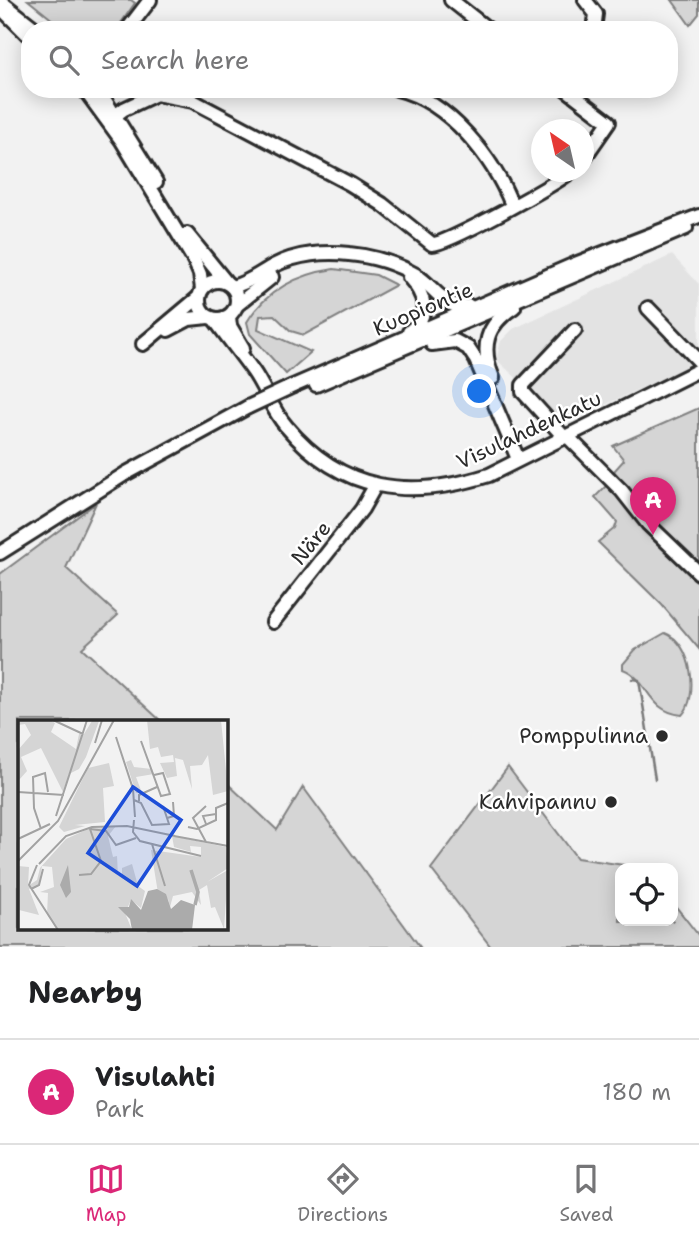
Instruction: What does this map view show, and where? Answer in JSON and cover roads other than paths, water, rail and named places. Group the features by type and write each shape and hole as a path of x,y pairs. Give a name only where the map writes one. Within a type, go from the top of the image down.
{"street":[{"path":"451,0 478,21"},
{"path":"585,0 596,14 595,21"},
{"path":"0,1 26,21"},
{"path":"133,21 146,1"},
{"path":"0,7 21,28"},
{"path":"93,98 112,118 202,256 229,284 237,305"},
{"path":"102,98 194,260 200,274 199,305 211,318"},
{"path":"112,118 145,98"},
{"path":"180,98 193,101 351,184 382,204 432,244 445,243 512,205 539,194 556,182"},
{"path":"415,98 435,108 478,144 491,160 512,205"},
{"path":"578,98 609,122 594,143"},
{"name":"Kuopiontie","path":"0,553 167,450 500,297 699,216"},
{"name":"Kuopiontie","path":"361,361 699,221"},
{"path":"324,254 274,275 237,305 229,317 189,319 143,344 209,283 243,284 293,258 324,254 359,255 414,274 445,301 457,307 500,297"},
{"path":"361,361 410,332 422,319 423,298 401,270"},
{"path":"522,457 488,365 488,334 502,315 571,276"},
{"path":"648,308 699,360"},
{"name":"Visulahdenkatu","path":"229,317 230,326 250,360 252,370"},
{"name":"Visulahdenkatu","path":"211,318 252,370 283,424 300,443 354,479 375,486 422,490 454,486 489,475 699,370"},
{"path":"575,330 523,385 523,392 622,491 648,524 699,573"},
{"path":"361,361 404,355 441,340 461,344 472,353 522,457"},
{"name":"Näre","path":"273,622 362,509 375,486"}],"waterway":[{"path":"632,679 639,680 655,779"}],"place":[{"name":"Visulahti","path":"653,535"},
{"name":"Pomppulinna","path":"662,736"},
{"name":"Kahvipannu","path":"611,802"}]}
